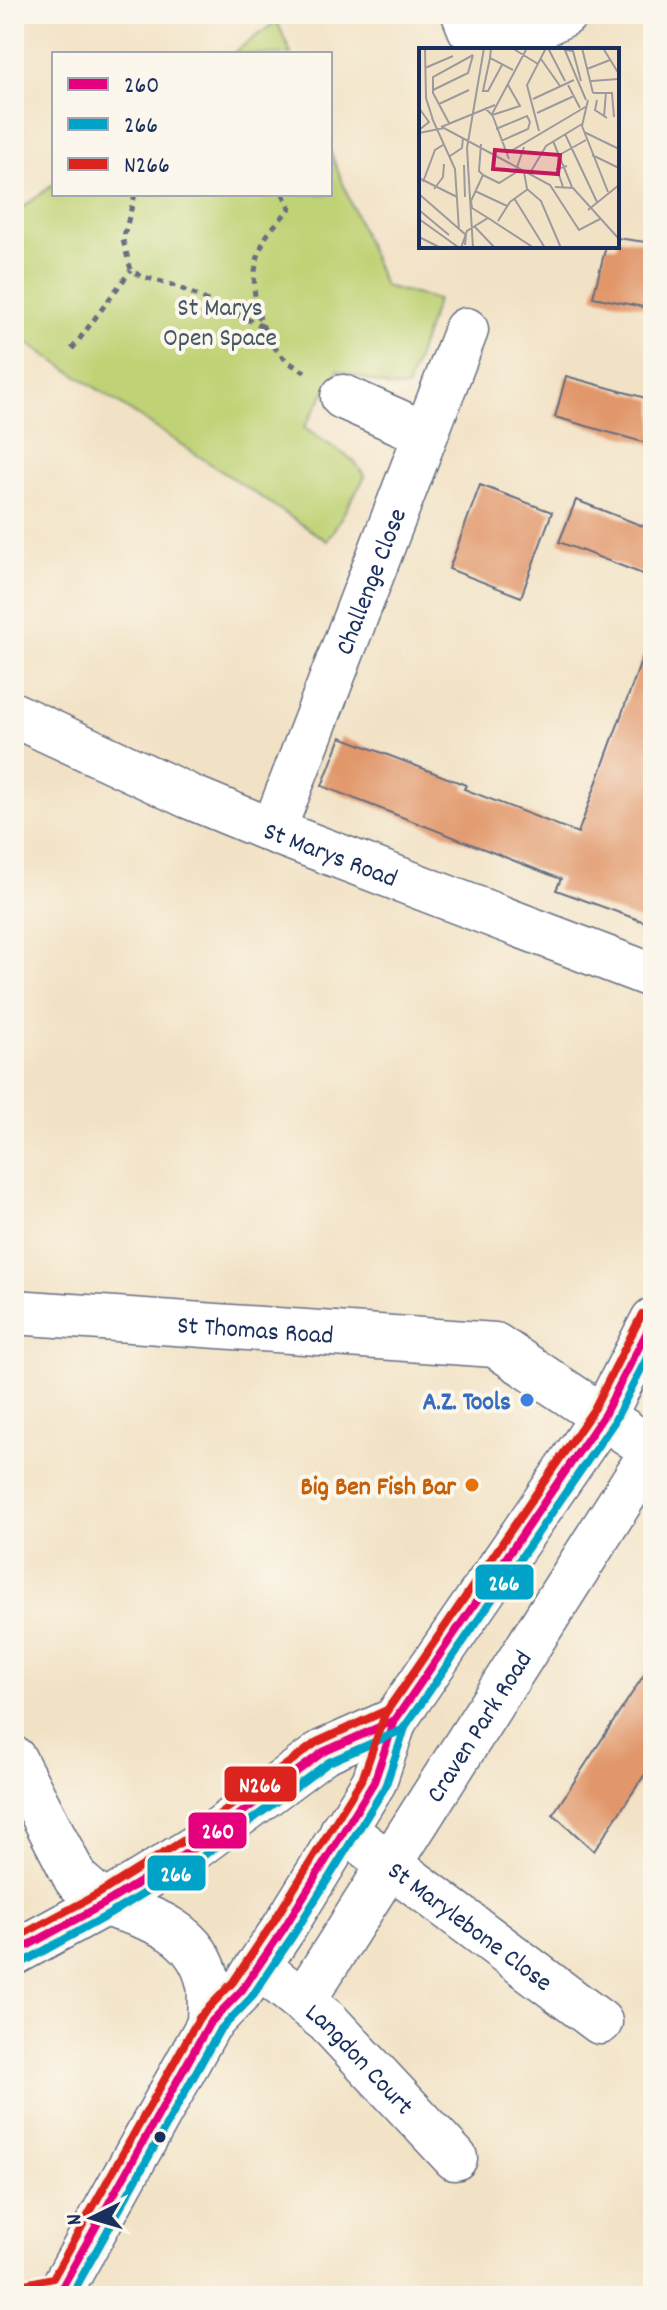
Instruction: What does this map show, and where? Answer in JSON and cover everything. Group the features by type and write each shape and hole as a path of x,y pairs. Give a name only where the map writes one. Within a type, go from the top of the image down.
{"street":[{"path":"464,14 470,29 487,45 508,41 565,14"},
{"name":"Challenge Close","path":"273,831 466,330"},
{"path":"330,389 426,434"},
{"name":"St Marys Road","path":"14,715 188,796 273,831 653,976"},
{"name":"St Thomas Road","path":"14,1312 495,1345 604,1415"},
{"path":"49,2294 209,2024 242,1990 374,1782 395,1720 604,1415 653,1320"},
{"path":"604,1415 653,1450"},
{"name":"Craven Park Road","path":"303,2001 653,1450"},
{"path":"14,1953 104,1904 193,1849 323,1752 395,1720"},
{"path":"14,1759 76,1879 104,1904 153,1919 179,1934 200,1958 209,1986 209,2024"},
{"name":"St Marylebone Close","path":"343,1829 600,2022"},
{"name":"Langdon Court","path":"258,1966 328,2022 455,2158"}],"path":[{"path":"134,196 123,240 131,270 176,286 263,326"},
{"path":"284,196 290,208 267,236 254,271 255,303 263,326 284,357 330,389"},
{"path":"72,349 131,270"}],"green space":[{"path":"277,21 290,52 235,52"},
{"name":"St Marys Open Space","path":"332,156 384,286 437,300 407,388 390,387 338,370 304,428 354,461 365,477 327,541 14,334 14,214 52,186 52,196 332,196"}],"building":[{"path":"619,238 653,243 653,309 593,297 605,248 619,248"},
{"path":"566,376 653,400 653,445 555,417"},
{"path":"480,485 552,512 521,597 449,569"},
{"path":"576,500 653,530 653,578 559,542"},
{"path":"647,645 653,645 653,925 556,890 561,879 322,786 341,737 466,785 464,789 578,833"},
{"path":"653,1661 653,1762 594,1851 553,1814"}],"transit line":[{"name":"N266","path":"25,2284 53,2278 199,2018 233,1982 274,1921 363,1777 385,1714 594,1409 642,1314"},
{"name":"260","path":"27,2296 61,2289 209,2024 242,1990 284,1928 374,1782 395,1720 604,1415 653,1320"},
{"name":"266","path":"71,2296 219,2031 251,1998 385,1787 406,1725 614,1422 653,1346"},
{"name":"N266","path":"14,1939 98,1894 186,1839 317,1742 387,1710 401,1690"},
{"name":"260","path":"14,1953 104,1904 193,1849 323,1752 395,1720 411,1697"},
{"name":"266","path":"20,1964 110,1914 199,1859 329,1762 402,1730 421,1704"}],"place":[{"name":"A.Z. Tools","path":"527,1400"},
{"name":"Big Ben Fish Bar","path":"472,1485"}]}
